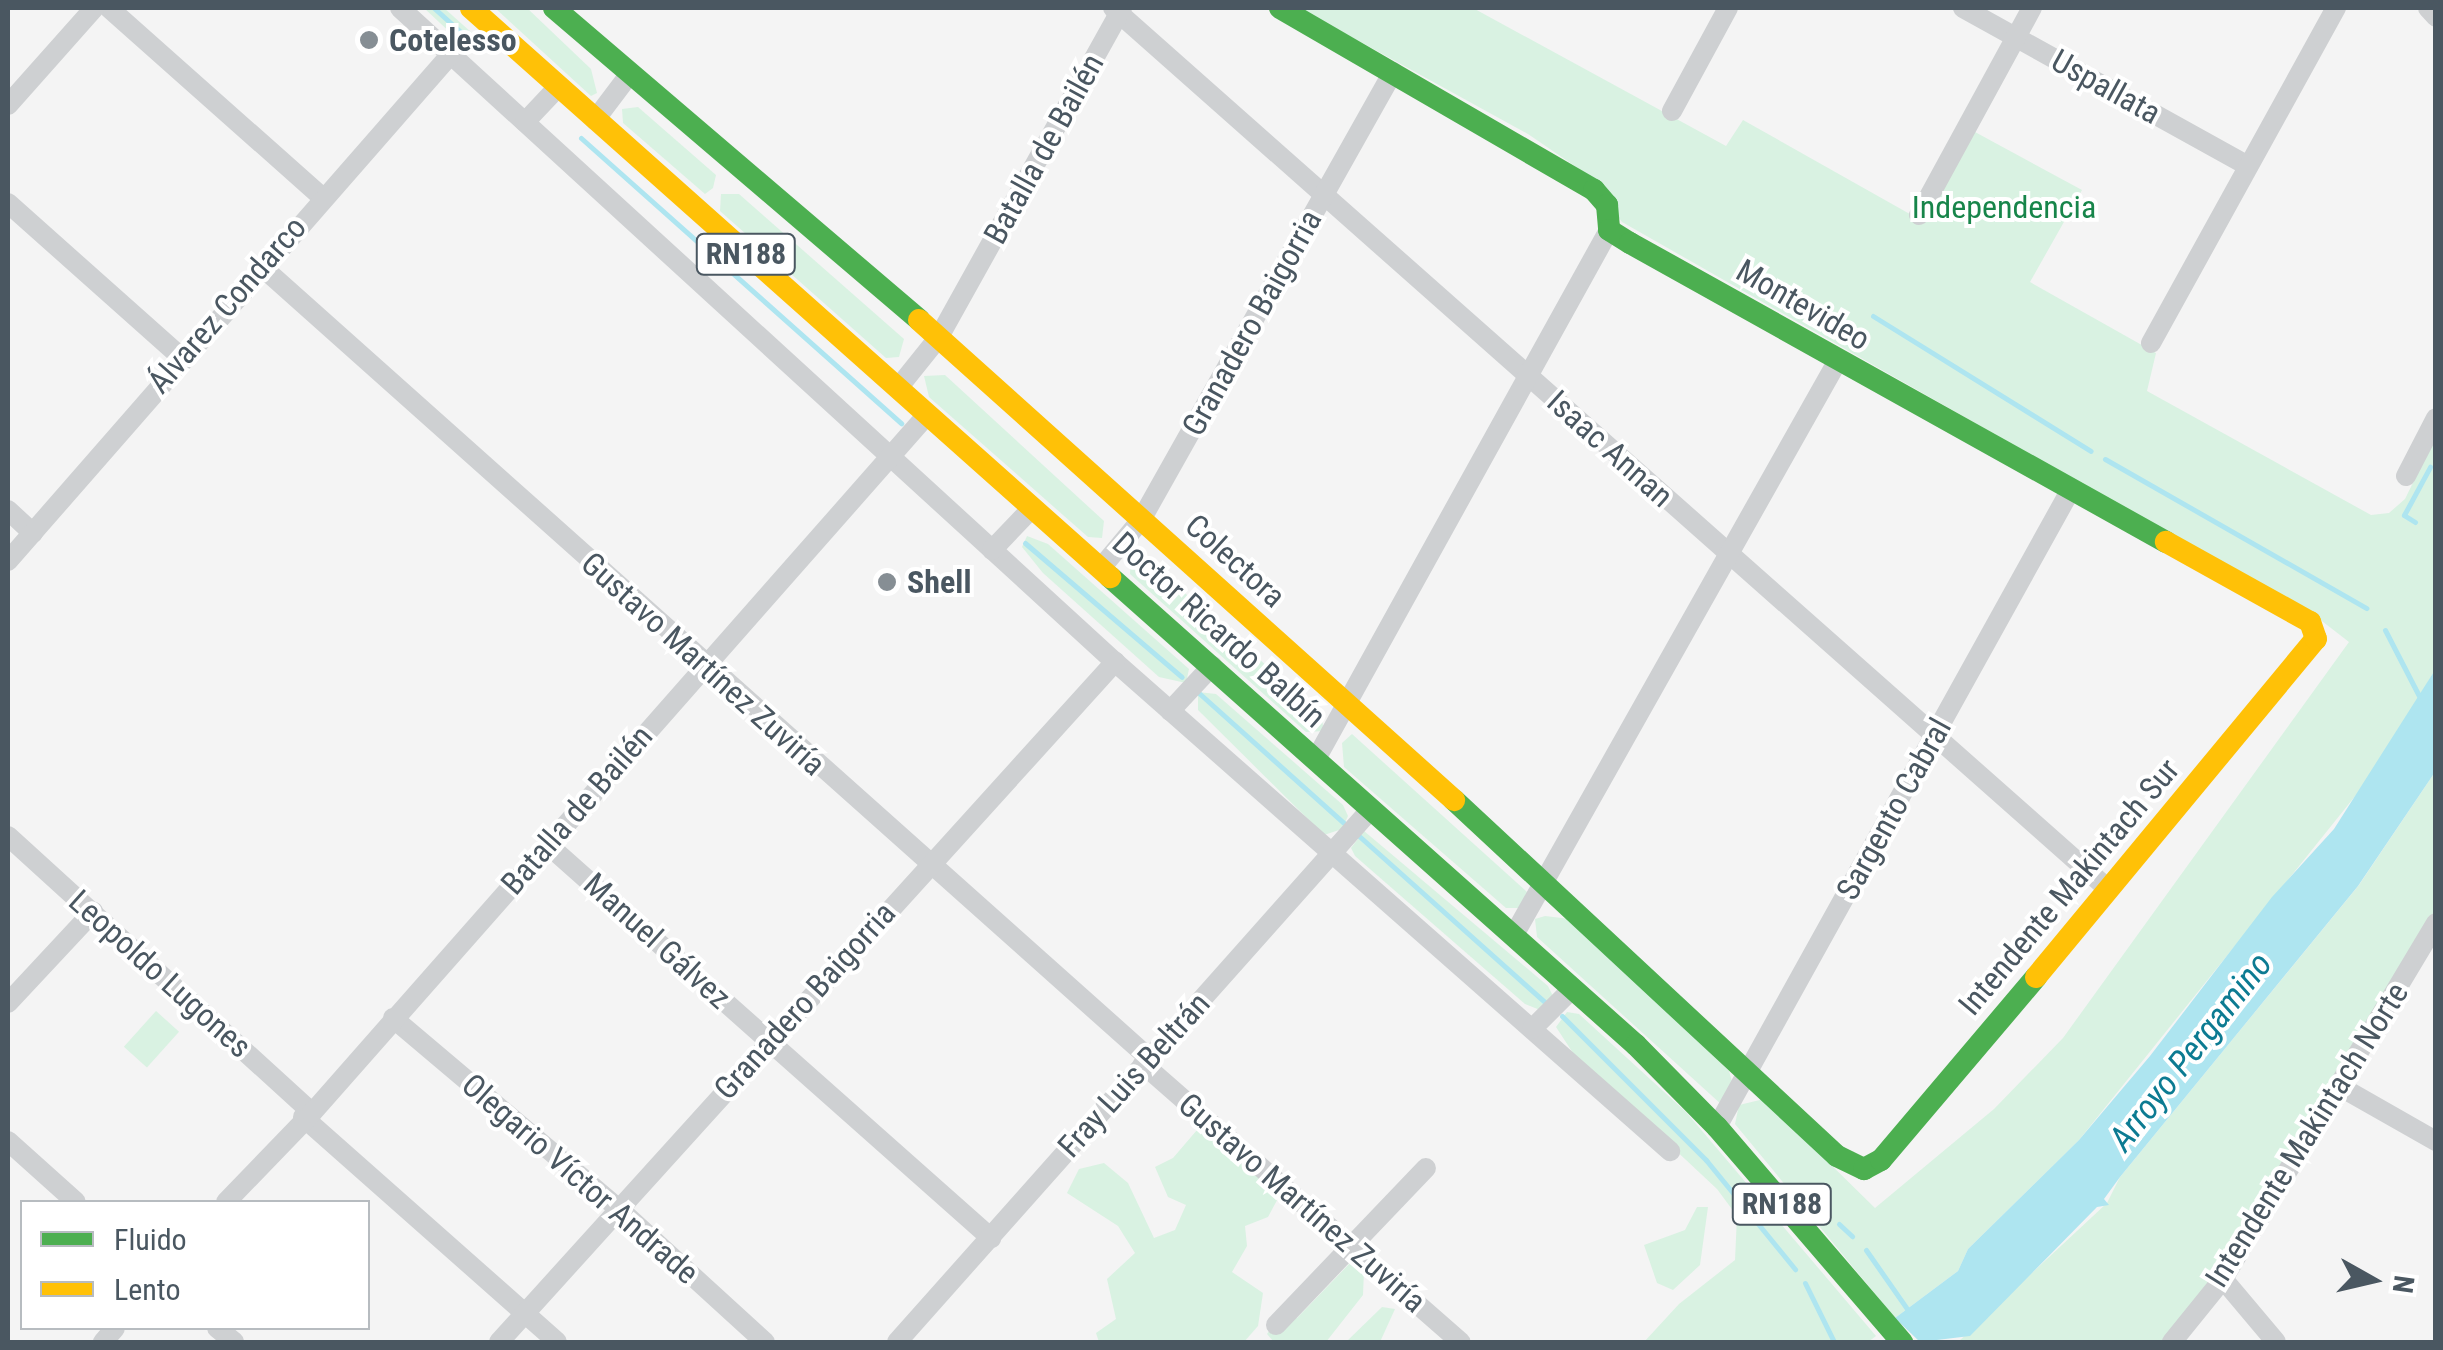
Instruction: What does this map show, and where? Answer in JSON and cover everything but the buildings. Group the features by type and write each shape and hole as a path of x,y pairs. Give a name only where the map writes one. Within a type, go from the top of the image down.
{"main road":[{"name":"RN188","path":"471,8 522,53"},
{"path":"486,8 522,53"},
{"name":"Colectora","path":"554,8 939,337 1344,706 1548,884 1850,1166 1864,1169"},
{"path":"1280,8 1594,190 1607,205 1609,230"},
{"name":"Doctor Ricardo Balbín","path":"522,53 1573,988 1717,1127 1902,1342"},
{"name":"Montevideo","path":"1609,230 1836,362 2310,622 2316,639"},
{"name":"Intendente Makintach Sur","path":"1864,1169 1894,1146 2316,639"}],"street":[{"path":"8,105 94,8"},
{"path":"109,8 322,197"},
{"path":"400,8 1115,662 1670,1151"},
{"path":"1672,111 1728,8"},
{"name":"Uspallata","path":"1964,8 2248,166"},
{"path":"1918,215 2032,8"},
{"path":"2151,343 2336,8"},
{"path":"2428,8 2436,17"},
{"name":"Isaac Annan","path":"1118,9 2108,889"},
{"name":"Batalla de Bailén","path":"898,388 939,337 1118,9"},
{"name":"Álvarez Condarco","path":"8,561 180,357 452,54"},
{"name":"Granadero Baigorria","path":"1101,568 1141,520 1392,72"},
{"path":"594,120 629,75"},
{"path":"526,122 558,87"},
{"path":"8,204 180,357"},
{"path":"1316,759 1609,230"},
{"name":"Gustavo Martínez Zuviría","path":"261,266 1460,1342"},
{"path":"1514,935 1548,884 1836,362"},
{"name":"Batalla de Bailén","path":"228,1200 308,1115 927,414"},
{"path":"2406,476 2436,418"},
{"name":"Sargento Cabral","path":"1717,1127 1750,1075 2070,491"},
{"path":"992,550 1032,508"},
{"path":"8,510 33,532"},
{"name":"Granadero Baigorria","path":"499,1342 1115,662"},
{"path":"1170,711 1212,666"},
{"name":"Fray Luis Beltrán","path":"897,1342 1372,808"},
{"name":"Leopoldo Lugones","path":"8,836 558,1342"},
{"name":"Manuel Gálvez","path":"547,844 992,1238"},
{"path":"8,1002 93,912"},
{"name":"Intendente Makintach Norte","path":"2172,1342 2223,1279 2436,923"},
{"path":"1532,1030 1573,988"},
{"name":"Olegario Víctor Andrade","path":"393,1018 618,1208 765,1342"},
{"path":"2339,1086 2436,1141"},
{"path":"8,1142 74,1200"},
{"path":"1276,1325 1353,1249 1426,1168"},
{"path":"2223,1279 2276,1342"}],"green space":[{"path":"424,8 444,8 481,41 471,52"},
{"path":"495,8 527,8 591,69 597,93 591,96"},
{"name":"Independencia","path":"1299,8 1473,8 1726,146 1743,120 1924,222 1975,132 2082,190 2030,282 2156,353 2147,391 2371,515 2389,513 2405,499 2435,438 2435,670 2372,775 2079,1140 1968,1249 1958,1271 1895,1318 1735,1124 1739,1105 1764,1099 1875,1208 1994,1109 2063,1038 2349,642 2318,618 1622,222 1585,173 1528,134"},
{"path":"638,107 716,175 713,188 705,194 623,123 622,109"},
{"path":"721,194 739,194 904,339 899,357 886,358 720,211"},
{"path":"945,375 1104,521 1102,538 1088,537 929,397 924,376"},
{"path":"1027,536 1048,544 1189,669 1186,683 1159,677 1043,573 1022,547"},
{"path":"1131,554 1141,554 1321,714 1324,731 1306,732 1130,574"},
{"path":"1198,692 1216,694 1343,805 1348,816 1342,829 1324,835 1198,710"},
{"path":"1352,734 1527,892 1525,908 1506,908 1344,767 1342,743"},
{"path":"2435,772 2435,910 2218,1277 2168,1342 1958,1342 2107,1203 2120,1177 2359,885"},
{"path":"1364,831 1548,986 1555,1000 1540,1010 1525,1004 1355,856 1351,848"},
{"path":"1535,919 1570,919 1729,1071 1733,1085 1722,1105 1537,937"},
{"path":"156,1011 179,1032 147,1067 124,1047"},
{"path":"1567,1012 1579,1014 1686,1112 1876,1336 1868,1342 1644,1342 1679,1304 1735,1260 1737,1216 1717,1189 1575,1056 1556,1027"},
{"path":"1203,1123 1282,1191 1268,1217 1245,1226 1247,1246 1232,1272 1263,1293 1258,1326 1244,1342 1099,1342 1096,1333 1116,1319 1107,1279 1135,1253 1118,1226 1067,1193 1079,1169 1104,1163 1128,1183 1154,1238 1175,1230 1186,1205 1168,1197 1155,1167 1173,1158"},
{"path":"1697,1207 1708,1207 1700,1265 1673,1290 1657,1283 1644,1245 1685,1230"},
{"path":"1352,1261 1364,1271 1363,1295 1326,1342 1274,1342 1267,1334 1281,1312 1297,1318"},
{"path":"1382,1307 1395,1309 1380,1342 1346,1342"}],"water":[{"name":"Arroyo Pergamino","path":"2435,670 2435,772 2358,886 2120,1177 2104,1199 2109,1205 2097,1207 1970,1336 1920,1342 1895,1318 1958,1271 1968,1249 2079,1140 2150,1056 2272,897 2334,829"}],"waterway":[{"path":"434,8 474,44"},
{"path":"581,138 901,423"},
{"path":"1873,316 2091,451"},
{"path":"2105,459 2366,608"},
{"path":"2415,522 2404,515 2430,467"},
{"path":"1025,543 1182,677"},
{"path":"2385,630 2419,696"},
{"path":"1200,694 1344,823"},
{"path":"1359,836 1547,1004"},
{"path":"1562,1016 1706,1160 1795,1269"},
{"path":"1839,1224 1852,1236"},
{"path":"1866,1250 1910,1313"},
{"path":"1805,1283 1834,1342"}],"traffic: fast":[{"path":"554,8 919,320"},
{"path":"1280,8 1594,190 1607,205 1609,230 1630,243 2166,542"},
{"path":"1110,577 1636,1045 1717,1127 1902,1342"},
{"path":"1454,800 1837,1156 1864,1169 1881,1160 2036,977"}],"traffic: slow":[{"path":"471,8 1110,577"},
{"path":"919,320 1454,800"},
{"path":"2036,977 2316,639 2310,622 2166,542"}],"place":[{"name":"Cotelesso","path":"369,40"},
{"name":"Shell","path":"887,582"}]}
